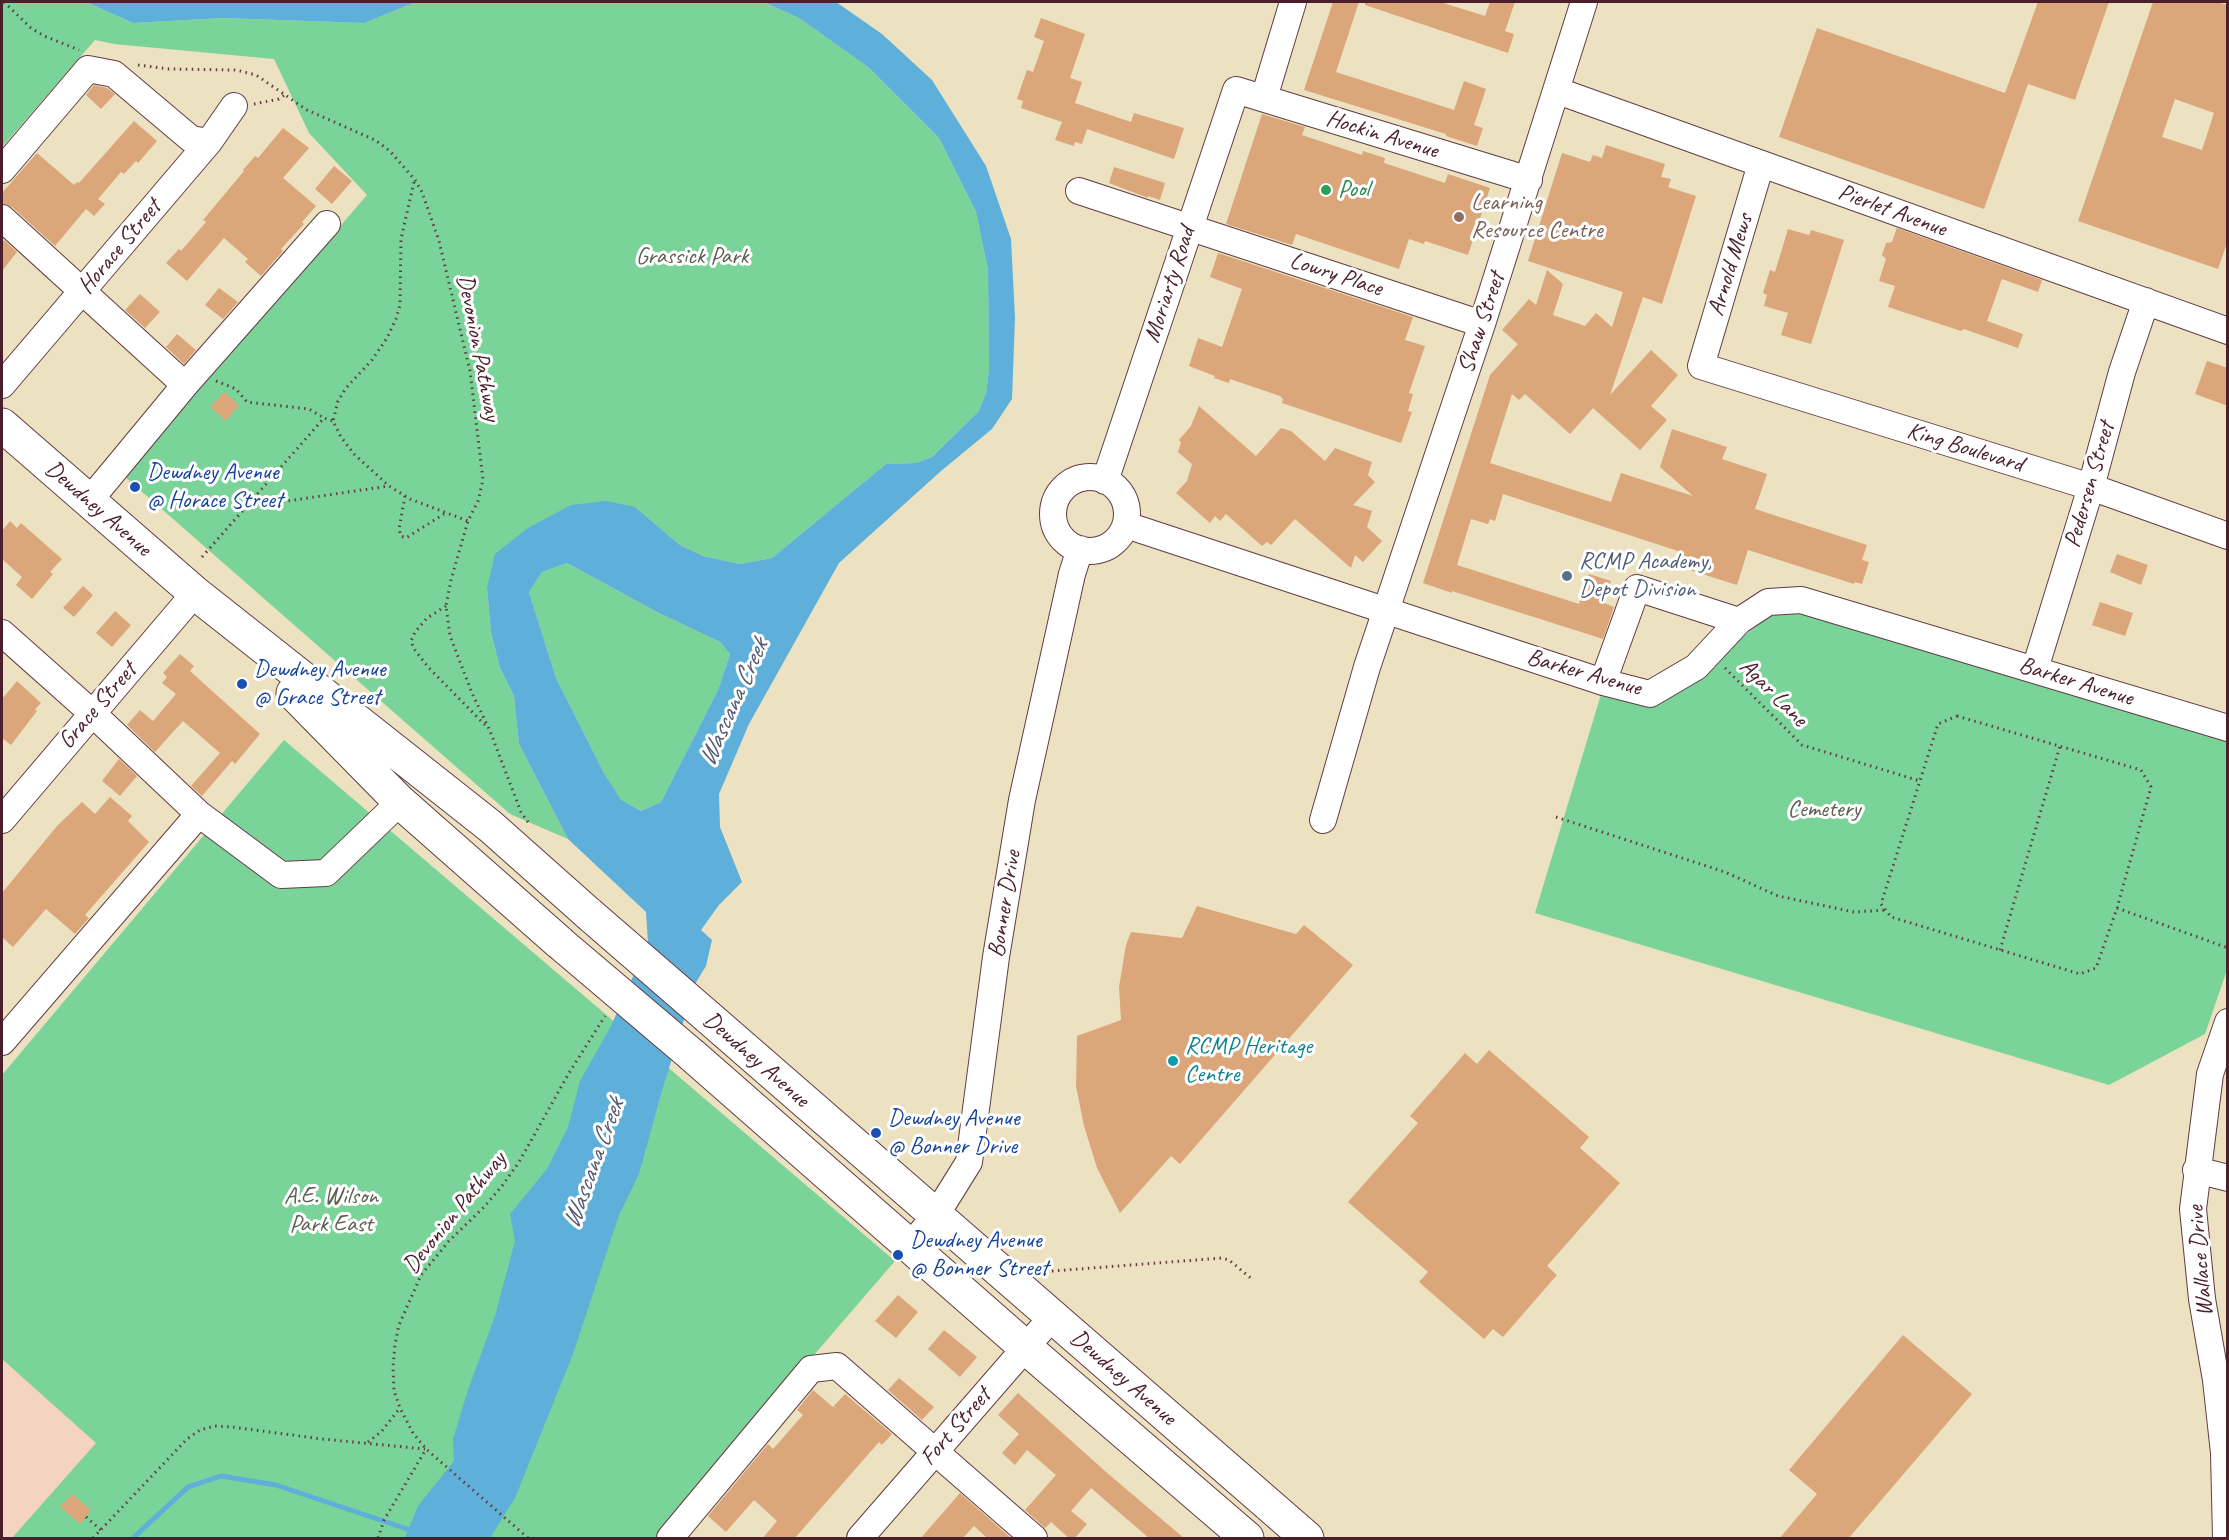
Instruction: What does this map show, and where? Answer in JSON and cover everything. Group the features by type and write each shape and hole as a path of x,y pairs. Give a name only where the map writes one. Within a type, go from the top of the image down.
{"main road":[{"name":"Dewdney Avenue","path":"2,425 195,593 490,826 1307,1539"},
{"name":"Dewdney Avenue","path":"195,593 400,802 560,943 692,1054 1236,1535"}],"street":[{"path":"1264,98 1293,2"},
{"name":"Shaw Street","path":"1323,820 1361,687 1558,91 1584,2"},
{"path":"2,170 88,69 114,74 191,139 209,142"},
{"name":"Hockin Avenue","path":"1236,90 1529,180"},
{"name":"Moriarty Road","path":"1105,481 1236,90"},
{"name":"Pierlet Avenue","path":"1558,91 2228,331"},
{"name":"Horace Street","path":"2,385 209,142 234,106"},
{"name":"Arnold Mews","path":"1701,366 1761,164"},
{"name":"Lowry Place","path":"1079,191 1482,324"},
{"path":"2,219 82,292 191,379"},
{"path":"89,501 191,379 327,224"},
{"name":"Pedersen Street","path":"2035,669 2091,487 2122,372 2146,301"},
{"name":"King Boulevard","path":"1701,366 2091,487 2228,536"},
{"path":"1089,477 1105,481 1120,492 1126,503 1126,525 1119,538 1110,546 1098,550 1074,548 1057,530 1053,518 1054,506 1066,486 1077,480 1089,477"},
{"name":"Barker Avenue","path":"1126,525 1603,682 1650,694 1696,667 1739,621 1768,602 1801,600 2228,728"},
{"name":"Bonner Drive","path":"910,1246 936,1215 969,1162 996,957 1022,800 1072,574 1080,549"},
{"path":"1603,682 1637,588 1739,621"},
{"name":"Grace Street","path":"2,820 195,593"},
{"path":"2,633 92,713 199,814 281,875 326,873 400,802"},
{"path":"2,1042 199,814"},
{"name":"Wallace Drive","path":"2226,1539 2224,1453 2216,1380 2197,1258 2193,1209 2196,1170 2210,1074 2228,1022"},
{"path":"2196,1170 2228,1178"},
{"name":"Fort Street","path":"860,1539 1053,1316"},
{"path":"670,1539 811,1369 837,1366 1034,1539"},
{"path":"1236,1535 1261,1498"}],"path":[{"path":"4,2 31,28 44,36 82,50"},
{"name":"Devonion Pathway","path":"134,65 169,69 236,70 256,75 307,110 375,140 390,151 415,180 422,192 453,292 473,389 483,480 478,501 468,520 446,606 450,636 458,661 490,731 521,812 533,828"},
{"path":"234,106 279,99 286,94"},
{"path":"415,180 401,239 400,305 396,319 387,338 372,360 346,388 338,401 333,421 341,437 354,454 389,486 405,496 468,520"},
{"path":"191,379 236,389 247,402 309,409 333,421"},
{"path":"202,557 324,418"},
{"path":"246,507 389,486"},
{"path":"405,496 399,529 401,536 406,538 445,513"},
{"path":"446,606 427,618 415,632 411,641 414,649 428,667 490,731"},
{"name":"Agar Lane","path":"1709,653 1802,745 1920,782"},
{"path":"1957,716 2141,770 2151,787 2117,908 2096,968 2080,974 1891,917 1881,904 1920,782 1938,724 1957,716"},
{"path":"2000,950 2060,746"},
{"path":"1556,816 1725,872 1778,896 1854,912 1886,910"},
{"path":"2117,908 2228,948"},
{"name":"Devonion Pathway","path":"528,1539 426,1449 412,1433 394,1391 395,1344 399,1325 421,1275 449,1241 484,1207 519,1162 569,1073 609,1009"},
{"path":"1035,1272 1222,1258 1229,1260 1253,1280"},
{"path":"367,1443 381,1432 400,1408"},
{"path":"93,1539 187,1439 200,1430 215,1426 426,1449 384,1520 378,1539"},
{"path":"86,1517 101,1530"}],"shaded area":[{"path":"2,1359 97,1443 12,1538 2,1538"}],"green space":[{"name":"Grassick Park","path":"2,2 86,2 133,23 223,18 364,23 416,2 764,2 799,18 868,67 939,138 976,212 988,270 989,370 986,393 979,411 932,457 916,463 886,464 772,558 740,564 703,556 680,545 635,507 487,588 491,632 500,668 514,696 519,744 568,839 510,814 124,476 367,195 309,133 274,59 114,44 95,40 2,147"},
{"path":"567,563 657,612 720,642 730,654 718,690 661,802 641,811 621,801 604,773 556,678 529,592 542,572"},
{"name":"Cemetery","path":"1796,612 2227,741 2227,970 2205,1034 2109,1085 1535,913 1602,691 1660,701 1772,614"},
{"name":"A.E. Wilson Park East","path":"284,740 895,1261 656,1538 12,1538 96,1443 2,1359 2,1075"}],"water":[{"path":"86,2 416,2 364,23 223,18 133,23"},
{"name":"Wascana Creek","path":"764,2 836,2 882,34 932,80 986,166 1011,239 1015,318 1012,399 992,429 941,471 839,563 749,724 719,794 720,827 742,882 719,905 701,930 712,940 706,966 695,984 639,1174 619,1215 573,1354 515,1498 490,1538 405,1538 418,1506 454,1461 453,1439 495,1316 515,1241 510,1214 547,1169 568,1127 580,1081 611,1026 648,943 646,912 568,839 519,744 514,696 500,668 491,632 487,588 495,554 528,528 571,505 606,501 635,507 680,545 703,556 740,564 772,558 886,464 916,463 932,457 979,411 986,393 989,370 988,270 976,212 939,138 868,67 799,18","holes":["567,563 657,612 720,642 730,654 718,690 661,802 641,811 621,800 604,773 556,678 529,592 542,572"]}],"building":[{"path":"1333,2 1359,2 1336,72 1454,110 1464,81 1486,89 1474,125 1483,128 1477,146 1446,136 1446,134 1304,90"},
{"path":"1365,2 1440,2 1485,16 1490,2 1515,2 1505,31 1514,34 1508,53 1365,5"},
{"path":"2038,2 2109,2 2075,100 2028,84 1984,209 1779,137 1817,28 2005,93"},
{"path":"2153,2 2216,2 2228,5 2228,240 2218,269 2078,221","holes":["2175,99 2214,113 2202,150 2162,137"]},
{"path":"1041,18 1085,34 1070,78 1082,82 1075,103 1131,122 1134,113 1184,128 1174,159 1087,129 1082,144 1075,142 1074,146 1055,140 1062,122 1021,108 1023,101 1017,99 1027,70 1033,72 1044,41 1034,37"},
{"path":"94,85 107,88 115,94 101,109 86,95"},
{"path":"1262,114 1305,127 1302,135 1362,155 1363,151 1385,158 1384,163 1445,183 1448,174 1490,188 1468,255 1425,241 1424,244 1409,239 1399,269 1296,234 1292,245 1226,224"},
{"path":"134,121 157,141 138,163 136,161 124,174 121,172 98,199 105,204 94,216 86,209 55,246 12,207 2,203 2,193 37,153 74,185 79,183"},
{"path":"283,128 309,148 283,178 316,206 302,222 304,224 281,249 283,251 261,276 245,262 248,259 224,238 187,281 166,263 179,249 181,251 206,222 203,220 243,170 255,156 258,158"},
{"path":"1606,145 1665,164 1661,177 1671,179 1668,187 1696,196 1662,304 1643,297 1610,395 1651,350 1678,375 1651,406 1667,420 1640,450 1593,408 1570,434 1525,394 1519,400 1512,394 1490,463 1611,502 1621,473 1693,496 1660,467 1672,429 1727,447 1722,459 1767,474 1755,509 1867,545 1862,560 1869,562 1862,584 1855,582 1854,584 1748,550 1737,585 1674,565 1678,551 1503,494 1495,521 1490,519 1488,524 1471,519 1457,565 1579,604 1589,574 1611,581 1604,603 1614,607 1603,639 1423,583 1490,375 1518,344 1502,330 1529,299 1536,305 1547,270 1563,284 1553,315 1585,326 1596,313 1612,327 1623,292 1528,261 1562,153 1590,162 1593,155 1602,158"},
{"path":"334,166 352,181 332,204 315,189"},
{"path":"1114,167 1165,183 1160,200 1148,196 1148,198 1109,183"},
{"path":"1897,228 2042,280 2038,292 2002,279 1987,321 2023,334 2018,348 1964,329 1961,331 1888,307 1895,286 1879,281 1886,259 1882,255 1886,243 1892,242"},
{"path":"1788,229 1809,235 1811,230 1844,240 1811,344 1781,335 1788,313 1764,306 1767,295 1763,293 1770,270 1775,272"},
{"path":"4,240 17,252 2,271 2,243"},
{"path":"1218,253 1413,317 1405,340 1425,346 1409,393 1413,394 1408,411 1412,412 1401,443 1282,403 1283,399 1280,396 1230,379 1229,383 1189,366 1198,338 1222,347 1242,289 1210,277"},
{"path":"219,288 238,302 223,319 205,305"},
{"path":"140,294 160,312 145,328 125,310"},
{"path":"177,334 196,350 184,364 166,347"},
{"path":"2207,361 2228,368 2228,406 2195,394"},
{"path":"224,392 239,405 226,421 210,407"},
{"path":"1199,406 1256,456 1281,428 1291,431 1325,461 1335,448 1372,462 1368,475 1375,482 1353,505 1372,511 1367,527 1382,541 1363,562 1355,555 1351,568 1295,519 1271,545 1267,542 1262,546 1226,514 1220,521 1215,516 1210,523 1176,493 1187,481 1192,464 1178,452 1181,442 1179,440 1191,426"},
{"path":"10,521 17,528 21,523 62,559 32,599 16,585 22,577 2,559 2,531"},
{"path":"2117,554 2148,565 2141,585 2110,572"},
{"path":"83,586 93,595 74,617 63,608"},
{"path":"2100,602 2133,613 2125,636 2092,625"},
{"path":"115,611 131,625 112,647 96,633"},
{"path":"180,654 194,666 190,671 260,734 235,764 232,761 202,796 191,786 220,753 183,721 155,752 127,725 140,710 153,721 176,694 162,683 167,677 163,673"},
{"path":"17,681 41,703 11,745 2,738 2,699"},
{"path":"119,759 137,776 120,796 102,781"},
{"path":"110,797 132,816 128,821 149,842 85,915 89,918 75,934 46,909 13,947 2,937 2,893 57,826 82,802 95,814"},
{"name":"RCMP Heritage Centre","path":"1197,906 1296,934 1304,925 1353,965 1180,1164 1171,1156 1120,1213 1097,1168 1084,1126 1076,1086 1077,1036 1121,1020 1119,987 1126,945 1131,932 1182,938"},
{"path":"1489,1050 1589,1137 1580,1148 1620,1183 1547,1266 1557,1275 1503,1337 1493,1329 1484,1339 1419,1282 1428,1272 1348,1202 1418,1123 1410,1116 1465,1053 1477,1064"},
{"path":"898,1295 918,1312 896,1338 875,1321"},
{"path":"944,1330 977,1357 960,1377 928,1349"},
{"path":"1903,1335 1972,1394 1848,1539 1779,1539 1817,1494 1789,1470"},
{"path":"899,1378 934,1407 922,1420 888,1390"},
{"path":"813,1390 833,1407 845,1394 892,1434 882,1445 879,1442 794,1539 762,1539 777,1521 754,1500 726,1532 708,1516 768,1444 773,1449 803,1415 797,1410"},
{"path":"1018,1393 1185,1539 1150,1539 1091,1488 1071,1511 1087,1524 1074,1539 1070,1539 1051,1522 1045,1528 1025,1510 1056,1475 1027,1450 1015,1465 1002,1453 1019,1434 998,1415"},
{"path":"960,1493 1012,1539 988,1539 974,1526 962,1539 920,1539"},
{"path":"72,1494 91,1510 80,1524 60,1507"}],"waterway":[{"path":"133,1538 188,1487 221,1476 276,1485 413,1531"}],"place":[{"name":"Pool","path":"1326,190"},
{"name":"Learning Resource Centre","path":"1459,217"},
{"name":"Dewdney Avenue @ Horace Street","path":"135,487"},
{"name":"RCMP Academy, Depot Division","path":"1567,576"},
{"name":"Dewdney Avenue @ Grace Street","path":"242,684"},
{"name":"RCMP Heritage Centre","path":"1173,1061"},
{"name":"Dewdney Avenue @ Bonner Drive","path":"876,1133"},
{"name":"Dewdney Avenue @ Bonner Street","path":"898,1255"}]}
